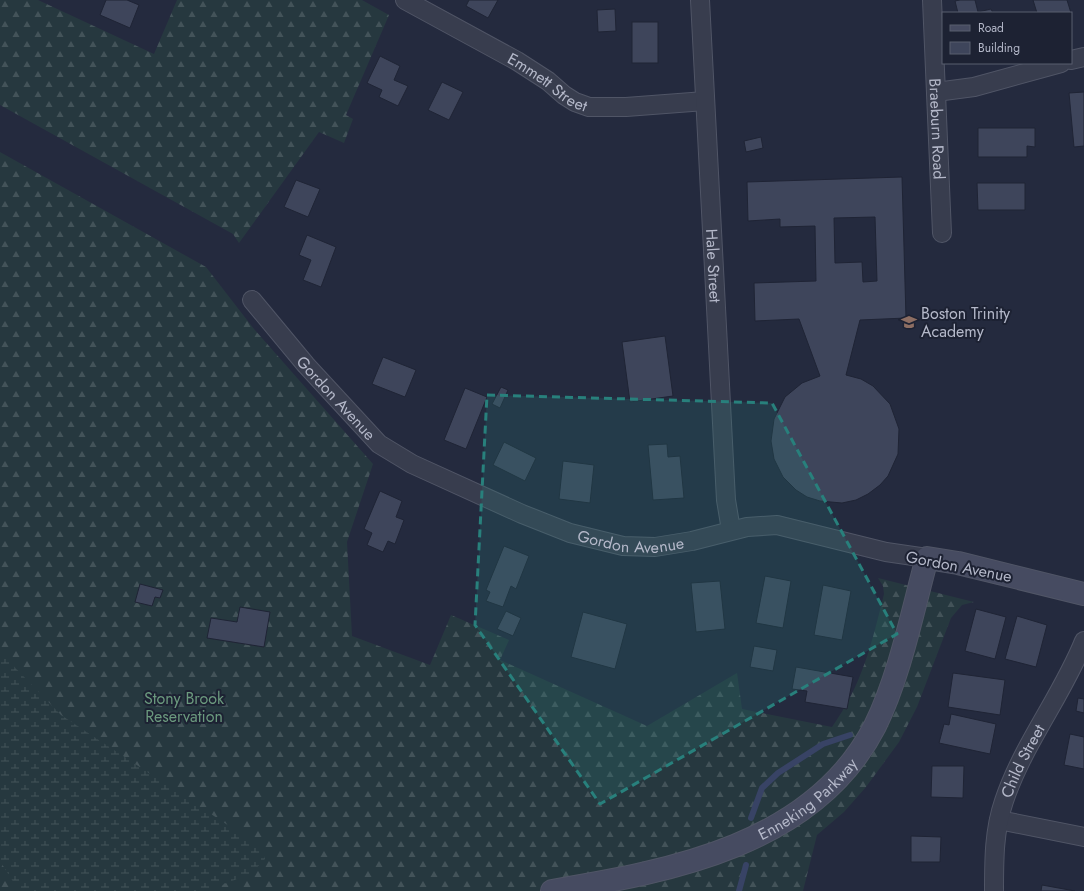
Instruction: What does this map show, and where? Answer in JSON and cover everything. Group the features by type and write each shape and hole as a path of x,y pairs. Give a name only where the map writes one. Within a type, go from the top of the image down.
{"main road":[{"name":"Gordon Avenue","path":"926,558 958,563 1084,594"},
{"name":"Enneking Parkway","path":"552,891 651,873 717,853 760,834 799,811 820,795 855,757 881,712 898,664 926,558"}],"street":[{"name":"Emmett Street","path":"405,0 517,61 543,77 575,102 589,107 619,108 705,101"},
{"name":"Hale Street","path":"700,0 726,492 731,530"},
{"name":"Braeburn Road","path":"932,0 942,233"},
{"path":"1072,60 1084,57"},
{"path":"936,92 974,87 1057,64"},
{"name":"Gordon Avenue","path":"252,300 306,365 369,435 383,447 412,464 522,514 570,533 623,546 655,547 692,541 731,530 753,526 777,525 886,552 926,558"},
{"name":"Child Street","path":"994,891 994,849 999,820 1004,803 1017,769 1084,641"},
{"path":"999,820 1084,837"}],"highlighted area":[{"path":"487,395 772,403 897,634 600,804 475,625"}],"green space":[{"path":"0,0 38,0 154,54 177,0 362,0 389,15 346,115 353,119 344,143 319,132 239,243 233,234 0,105"},
{"name":"Stony Brook Reservation","path":"0,152 206,267 254,329 373,464 347,542 352,636 430,665 451,615 509,640 500,660 647,726 737,673 742,709 832,727 851,695 865,663 870,647 884,594 883,586 878,578 974,602 962,605 951,618 917,707 899,742 866,787 844,812 817,835 803,891 0,891"},
{"path":"0,652 61,715 261,847 265,859 252,873 207,891 19,891 0,861"}],"building":[{"path":"106,0 127,0 139,5 130,28 100,15"},
{"path":"469,0 498,0 488,18 466,6"},
{"path":"975,0 978,12 958,12 955,1"},
{"path":"1033,0 1067,0 1071,12 1037,12"},
{"path":"615,9 616,31 598,32 597,10"},
{"path":"991,9 992,12 978,12"},
{"path":"632,22 658,22 658,63 632,63"},
{"path":"380,56 400,66 394,80 408,86 398,106 379,97 382,90 367,83"},
{"path":"442,82 463,92 449,120 428,110"},
{"path":"1084,92 1084,146 1074,147 1069,93"},
{"path":"978,128 1035,128 1035,147 1027,146 1027,157 978,157"},
{"path":"761,137 763,148 746,152 744,141"},
{"path":"902,177 906,318 860,320 846,375 861,379 873,386 890,404 899,429 898,454 888,476 880,485 868,494 856,500 842,503 820,501 807,497 796,490 783,477 774,459 771,441 774,419 785,397 802,383 820,376 799,319 755,321 754,283 816,281 815,226 780,227 780,219 748,221 747,182","holes":["875,217 877,281 863,282 862,262 835,263 834,218"]},
{"path":"296,180 320,189 308,217 284,207"},
{"path":"977,183 1025,183 1025,210 978,210"},
{"path":"307,235 336,247 321,287 303,280 311,260 299,255"},
{"path":"665,336 673,396 630,402 622,342"},
{"path":"383,357 416,370 405,397 372,384"},
{"path":"501,387 508,390 500,408 492,404"},
{"path":"465,388 487,397 466,449 444,440"},
{"path":"504,442 536,458 525,481 493,465"},
{"path":"667,444 668,457 680,456 684,498 653,500 648,445"},
{"path":"563,461 594,465 590,503 559,499"},
{"path":"380,491 402,501 396,517 404,520 395,544 388,541 383,552 367,545 372,533 364,529"},
{"path":"504,546 529,556 516,589 511,586 503,607 486,601 490,592 486,590"},
{"path":"765,576 791,581 783,628 756,623"},
{"path":"720,581 725,629 696,632 691,583"},
{"path":"140,584 163,590 160,598 155,597 152,606 135,602"},
{"path":"823,585 851,591 842,640 814,635"},
{"path":"240,607 270,612 264,647 207,638 211,618 237,622"},
{"path":"976,609 1006,617 995,659 965,651"},
{"path":"506,611 521,618 513,636 497,629"},
{"path":"583,612 627,624 615,669 571,657"},
{"path":"1017,616 1047,625 1036,667 1005,659"},
{"path":"754,646 777,650 773,671 750,667"},
{"path":"796,667 853,677 847,709 805,702 807,691 792,689"},
{"path":"953,673 1005,680 1000,715 948,707"},
{"path":"1078,698 1084,699 1084,713 1076,711"},
{"path":"951,714 996,724 990,754 939,743 944,724 949,725"},
{"path":"1070,734 1084,737 1084,769 1064,765"},
{"path":"932,766 964,766 963,798 931,797"},
{"path":"911,836 941,837 940,862 911,862"},
{"path":"1042,885 1075,891 1041,891"}],"waterway":[{"path":"751,818 762,788 778,773 823,744 850,735"},
{"path":"739,891 746,865"}],"place":[{"name":"Boston Trinity Academy","path":"909,322"}]}
